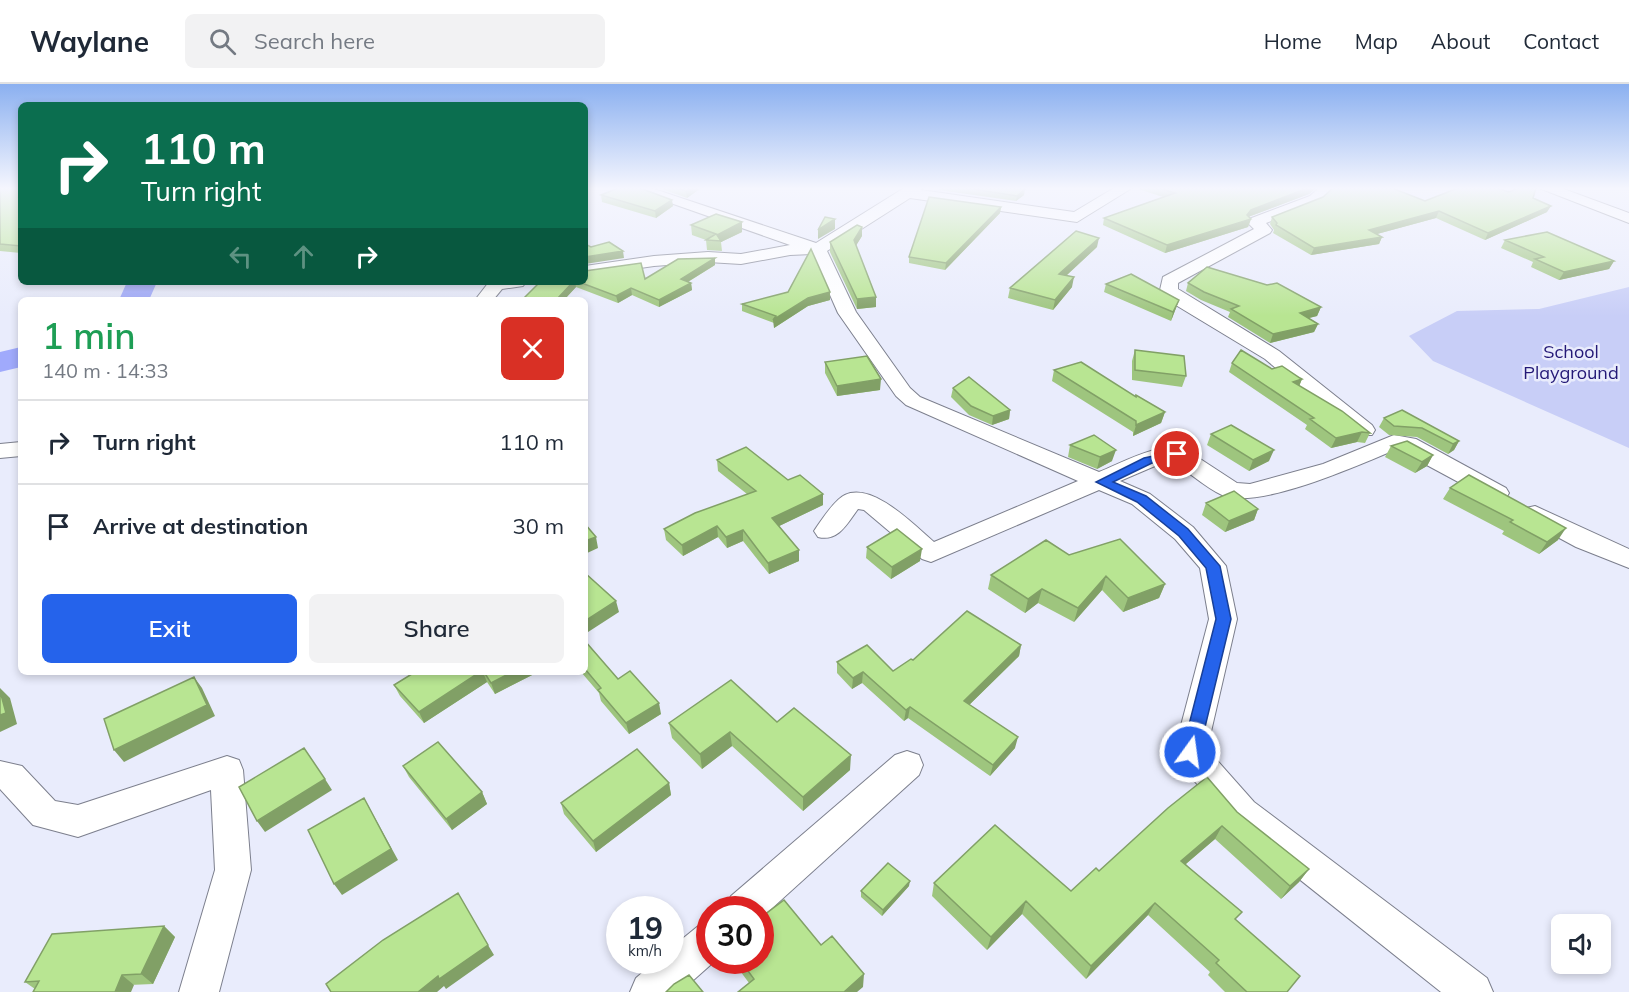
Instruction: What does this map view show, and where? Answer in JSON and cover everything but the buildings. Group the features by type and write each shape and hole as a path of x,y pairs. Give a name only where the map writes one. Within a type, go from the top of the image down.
{"street":[{"path":"762,230 818,249 847,313 903,392 913,401 1141,499 1184,532 1213,566 1223,619 1190,752 1242,813 1473,992"},
{"path":"588,271 654,261 708,257 741,259 790,250 818,249 848,230"},
{"path":"1263,230 1169,280 1169,290 1180,300 1272,355 1383,445"},
{"path":"486,297 496,285"},
{"path":"827,531 852,501 872,503 931,553 1102,482 1148,460 1177,454 1231,490 1250,492 1331,469 1394,442 1408,444 1585,541 1629,559"},
{"path":"0,451 18,449"},
{"path":"759,896 907,765"},
{"path":"0,775 10,776 45,814 78,822 226,770 232,870 199,992"},
{"path":"650,992 696,952"}],"green space":[{"name":"School Playground","path":"1629,287 1629,448 1433,361 1409,336 1457,311 1539,309"}],"waterway":[{"path":"135,297 141,285"},
{"path":"0,362 18,358"}],"route":[{"path":"1177,454 1148,460 1102,482 1141,499 1184,532 1213,566 1223,619 1190,752"}]}
